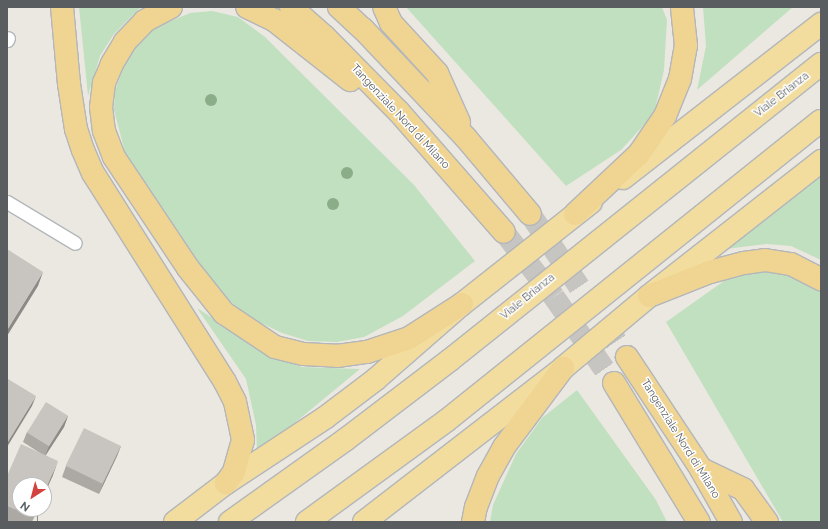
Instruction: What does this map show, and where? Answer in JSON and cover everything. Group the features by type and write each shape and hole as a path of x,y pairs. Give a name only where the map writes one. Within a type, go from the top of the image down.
{"highway":[{"path":"62,7 69,84 76,129 93,173 225,382 234,402 243,440 234,472 226,484"},
{"path":"171,7 145,21 125,42 112,64 104,83 101,107 104,131 114,157 188,268 224,313 274,347 303,354 336,356 367,352 402,341 462,304"},
{"path":"247,7 274,20 353,82 399,112"},
{"name":"Tangenziale Nord di Milano","path":"291,7 325,37 399,112 504,232"},
{"path":"339,7 363,28 466,138 530,214"},
{"path":"384,7 391,23 437,73 466,138"},
{"path":"575,214 639,154 665,116 680,79 686,46 682,7"},
{"path":"175,522 226,484 326,417 393,364 462,304 575,214 655,155 821,24"},
{"name":"Viale Brianza","path":"230,522 345,440 450,360 821,64"},
{"path":"307,522 446,421 821,121"},
{"path":"364,522 563,368 649,296 821,161"},
{"path":"649,296 710,272 758,261 791,264 821,278"},
{"name":"Tangenziale Nord di Milano","path":"627,357 702,469 730,522"},
{"path":"473,522 476,508 488,476 504,447 563,368"},
{"path":"614,383 699,522"},
{"path":"702,469 743,489 767,522"}],"lane":[{"path":"7,202 75,243"}],"green space":[{"path":"79,7 141,7 114,34 100,56 88,96"},
{"path":"406,7 662,7 667,20 664,70 654,114 621,150 566,186"},
{"path":"703,7 793,7 697,90 706,46"},
{"path":"212,11 238,17 265,37 414,185 475,261 403,316 364,337 337,342 308,341 282,333 253,319 233,304 215,286 125,152 114,110 115,91 122,71 134,49 152,29 190,13"},
{"path":"821,173 821,260 791,246 766,244 726,249"},
{"path":"761,272 782,273 821,291 821,522 783,522 666,322 731,276"},
{"path":"197,308 268,354 302,367 360,369 257,454 256,425 246,379"},
{"path":"577,390 656,500 667,522 490,522 493,505 516,454 542,418"}],"building":[{"path":"7,249 43,272 7,330"},
{"path":"8,379 36,396 7,443 7,381"},
{"path":"46,402 68,416 49,446 27,433"},
{"path":"84,428 121,446 102,484 66,466"},
{"path":"21,444 58,461 51,477 12,477 12,508 7,506 7,476"}],"tunnel":[{"path":"530,214 627,357"},
{"path":"504,232 554,297 614,383"}]}
